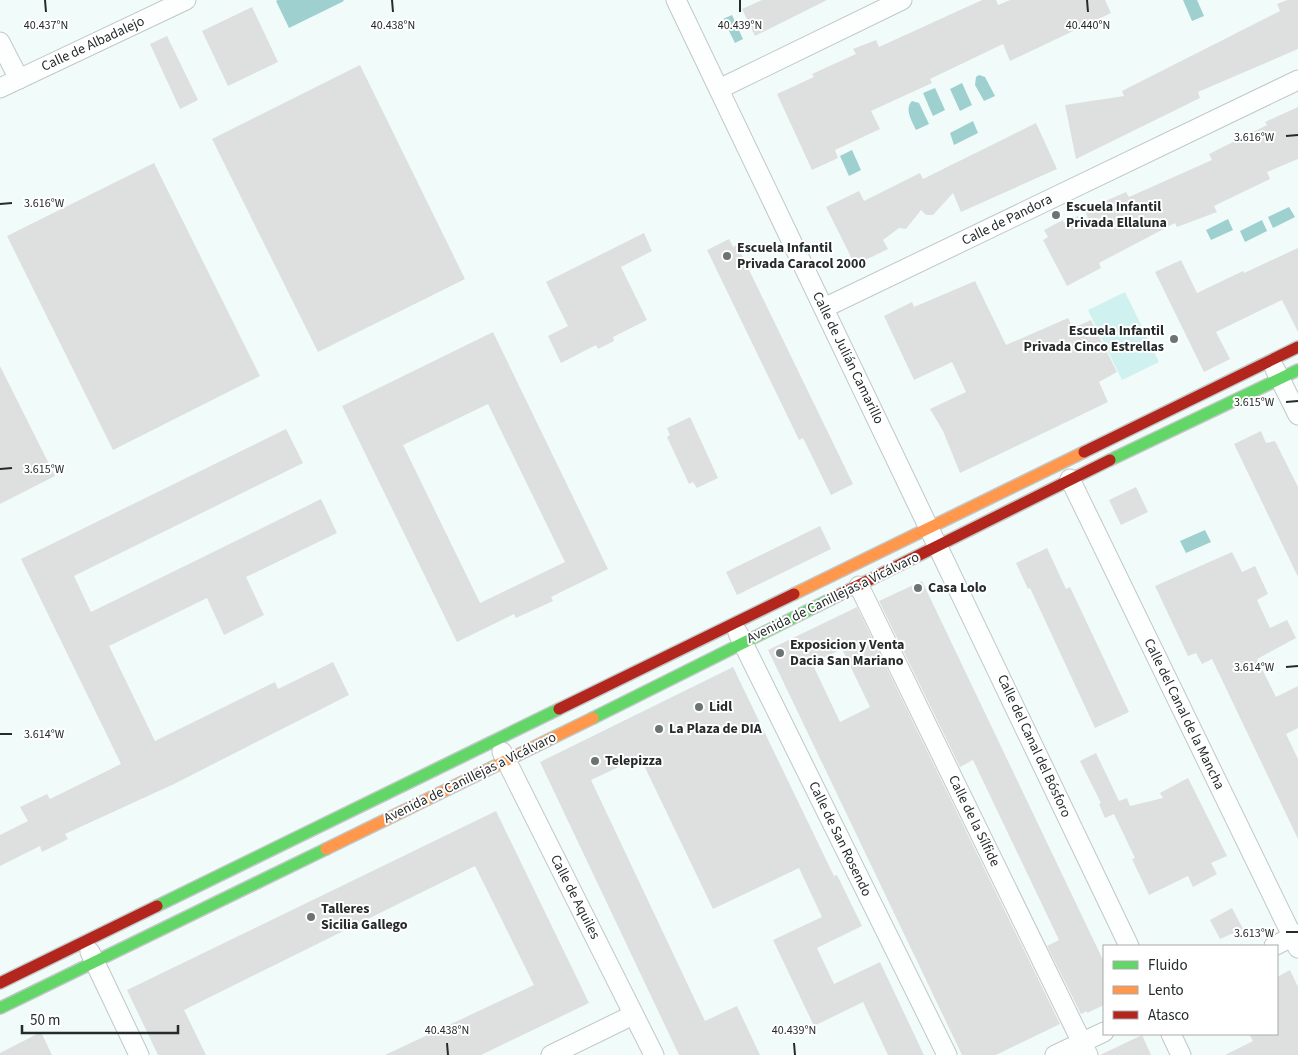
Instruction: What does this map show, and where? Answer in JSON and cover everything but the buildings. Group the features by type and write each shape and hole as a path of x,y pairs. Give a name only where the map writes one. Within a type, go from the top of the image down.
{"main road":[{"name":"Avenida de Canillejas a Vicálvaro","path":"0,983 1298,346"},
{"name":"Avenida de Canillejas a Vicálvaro","path":"0,1008 507,761 1070,479 1298,370"}],"street":[{"name":"Calle de Albadalejo","path":"0,88 186,0"},
{"name":"Calle de Julián Camarillo","path":"676,0 930,526"},
{"path":"719,89 902,0"},
{"path":"0,42 18,79"},
{"name":"Calle de Pandora","path":"824,308 1298,80"},
{"path":"1271,360 1298,415"},
{"name":"Calle del Canal de la Mancha","path":"1070,479 1296,940"},
{"path":"930,526 939,546"},
{"name":"Calle del Canal del Bósforo","path":"939,546 1129,945"},
{"name":"Calle de la Sílfide","path":"859,586 1085,1049"},
{"name":"Calle de San Rosendo","path":"733,623 947,1055"},
{"name":"Calle de Aquiles","path":"496,740 654,1055"},
{"path":"1278,945 1296,940"},
{"path":"85,942 138,1055"},
{"path":"551,1055 634,1015"},
{"path":"1055,1055 1085,1049 1103,1033"},
{"path":"1171,1035 1181,1055"}],"shaded area":[{"path":"1183,0 1197,0 1204,16 1192,21"},
{"path":"276,1 344,1 289,28"},
{"path":"732,15 743,39 735,43 723,19"},
{"path":"979,75 985,77 995,96 984,101 975,85 976,77"},
{"path":"962,83 972,105 960,111 950,89"},
{"path":"935,88 945,110 933,116 923,93"},
{"path":"912,101 919,103 929,124 916,130 909,111"},
{"path":"973,121 978,133 954,145 950,133"},
{"path":"852,150 861,170 849,176 840,156"},
{"path":"1289,207 1295,217 1273,228 1268,217"},
{"path":"1228,219 1233,230 1211,240 1206,230"},
{"path":"1262,220 1267,231 1245,242 1240,231"},
{"path":"1125,292 1159,362 1122,380 1088,310"},
{"path":"1205,530 1211,542 1186,553 1180,541"}],"traffic: fast":[{"path":"1110,460 1298,370"},
{"path":"593,718 831,599"},
{"path":"157,906 559,709"},
{"path":"0,1008 326,849"}],"traffic: slow":[{"path":"794,594 1084,452"},
{"path":"326,849 593,718"}],"traffic: jam":[{"path":"1084,452 1298,347"},
{"path":"831,599 1110,460"},
{"path":"559,709 794,594"},
{"path":"0,983 157,906"}],"place":[{"name":"Escuela Infantil Privada Ellaluna","path":"1056,215"},
{"name":"Escuela Infantil Privada Caracol 2000","path":"727,256"},
{"name":"Escuela Infantil Privada Cinco Estrellas","path":"1174,339"},
{"name":"Casa Lolo","path":"918,588"},
{"name":"Exposicion y Venta Dacia San Mariano","path":"780,653"},
{"name":"Lidl","path":"699,707"},
{"name":"La Plaza de DIA","path":"659,729"},
{"name":"Telepizza","path":"595,761"},
{"name":"Talleres Sicilia Gallego","path":"311,917"}]}
